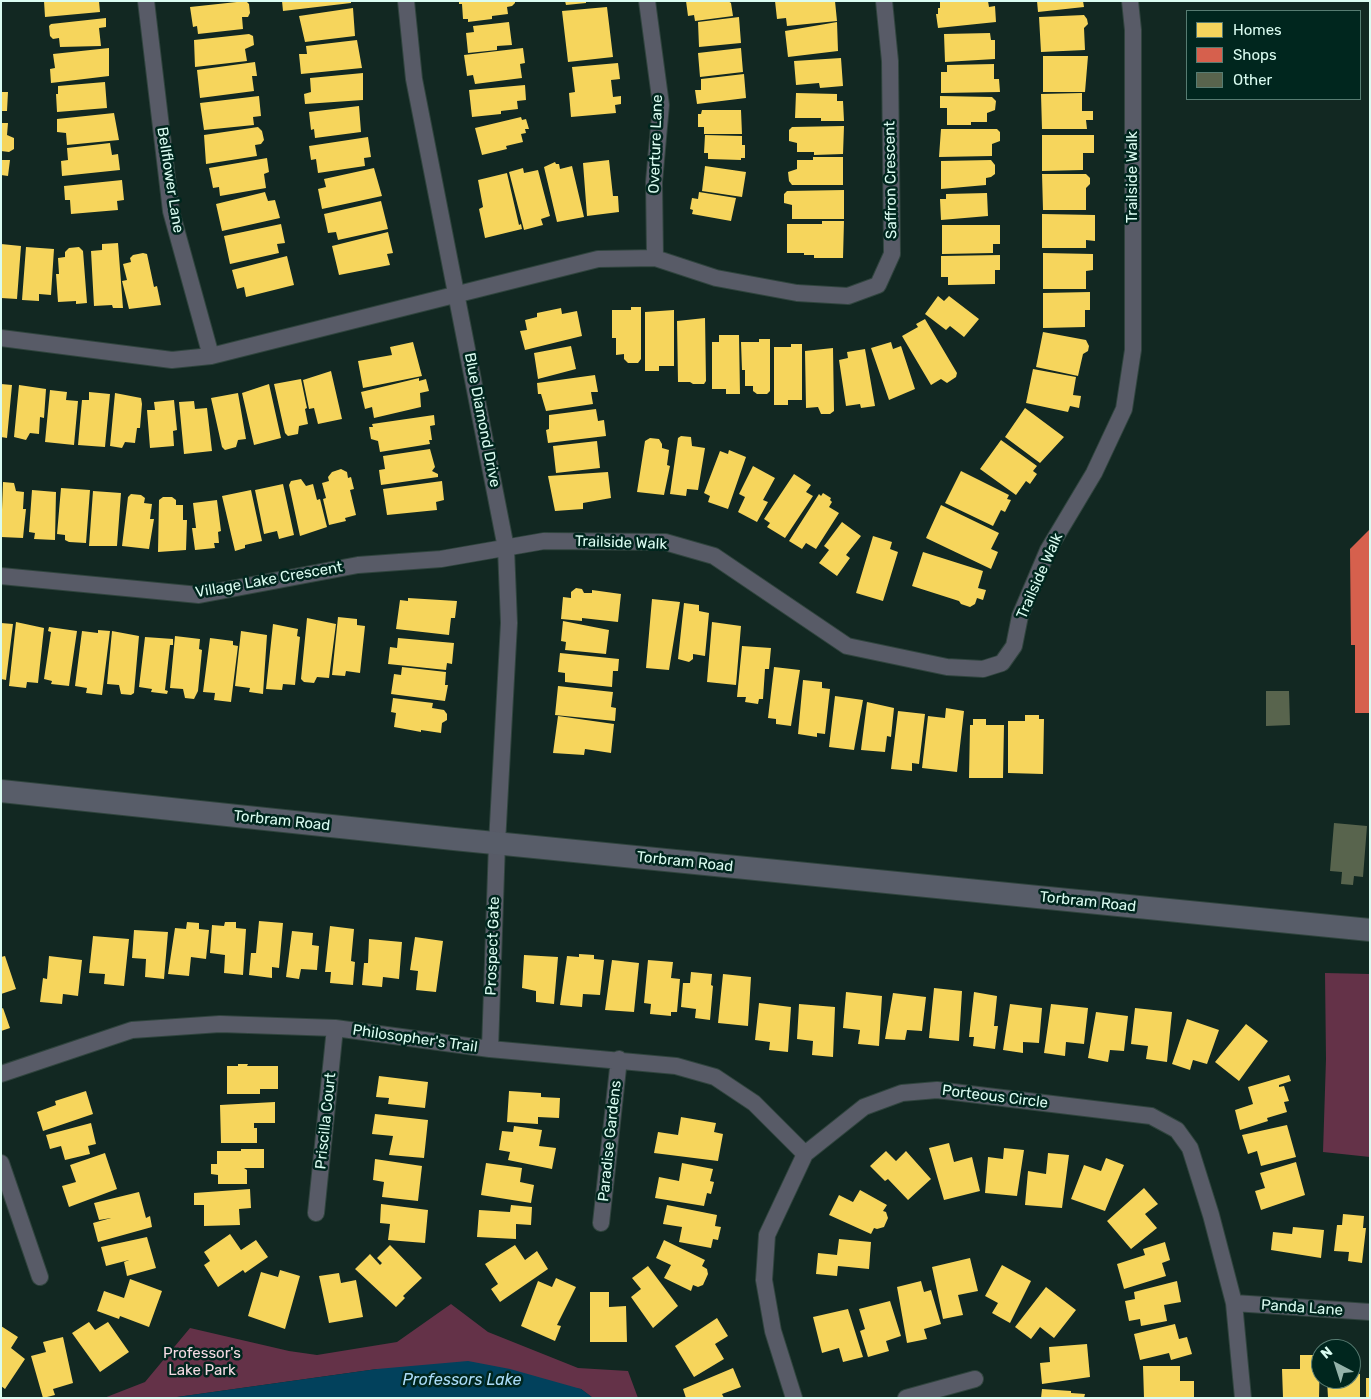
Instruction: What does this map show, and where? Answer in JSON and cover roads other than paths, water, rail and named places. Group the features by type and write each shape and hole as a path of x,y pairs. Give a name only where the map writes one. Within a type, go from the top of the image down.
{"main road":[{"name":"Torbram Road","path":"1,792 1370,930"}],"street":[{"name":"Bellflower Lane","path":"146,1 171,211 211,356"},
{"name":"Blue Diamond Drive","path":"406,1 414,80 506,548 509,623 497,843"},
{"name":"Overture Lane","path":"647,1 661,105 654,182 655,258"},
{"name":"Saffron Crescent","path":"457,293 598,259 655,258 716,278 798,293 848,296 878,285 892,254 890,61 884,1"},
{"name":"Trailside Walk","path":"506,548 544,541 665,542 714,556 847,646 947,667 982,669 1002,663 1014,646 1020,616 1048,550 1094,473 1124,409 1133,350 1133,30 1130,1"},
{"path":"1,338 172,360 211,356 457,293"},
{"name":"Village Lake Crescent","path":"1,576 199,595 358,565 441,559 506,548"},
{"name":"Prospect Gate","path":"490,1049 497,843"},
{"name":"Philosopher's Trail","path":"1,1074 132,1030 220,1024 335,1028 490,1049 619,1059 676,1066 715,1077 754,1103 805,1154"},
{"name":"Priscilla Court","path":"316,1214 335,1028"},
{"name":"Paradise Gardens","path":"601,1223 619,1059"},
{"name":"Porteous Circle","path":"794,1398 773,1332 764,1280 767,1235 805,1154 864,1107 902,1093 937,1090 1151,1116 1177,1130 1190,1148 1211,1215 1234,1302 1243,1398"},
{"path":"1,1163 40,1277"},
{"name":"Panda Lane","path":"1234,1302 1370,1312"},
{"path":"906,1398 975,1379"}],"water":[{"name":"Professors Lake","path":"468,1361 510,1369 581,1389 593,1398 170,1398 377,1369"}],"park label":[{"name":"Professor's Lake Park","path":"202,1362"}]}
